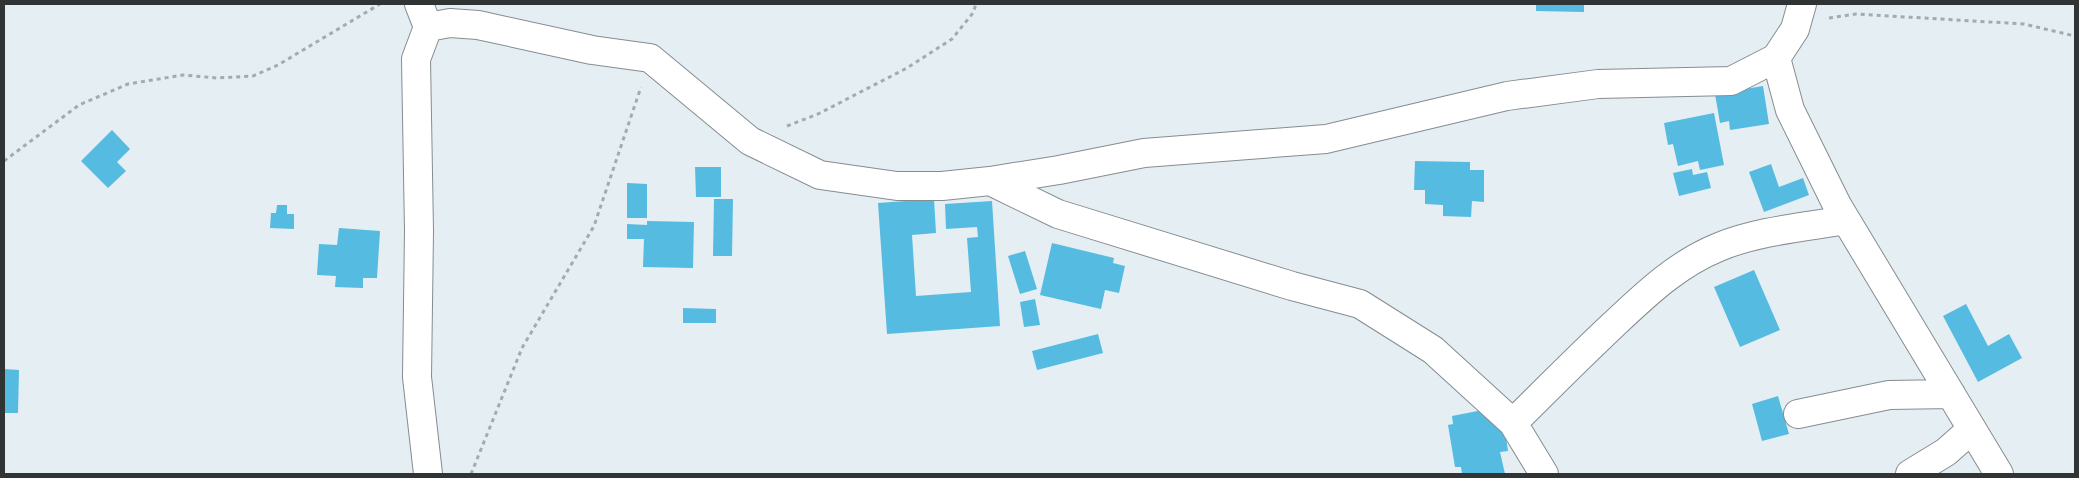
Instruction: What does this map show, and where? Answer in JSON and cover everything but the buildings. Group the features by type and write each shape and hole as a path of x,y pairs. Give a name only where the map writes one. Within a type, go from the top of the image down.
{"street":[{"path":"428,474 417,377 419,231 416,58 423,15 450,23 478,26 592,50 650,58 750,141 820,175 897,186 942,186 990,181 1060,170 1144,153 1326,139 1507,96 1598,84 1731,81 1776,58 1798,16"},
{"path":"1776,58 1790,110 1846,220 1999,474"},
{"path":"990,181 1058,214 1292,286 1360,304 1433,350 1513,424 1544,474"},
{"path":"1513,424 1569,366 1647,294 1683,265 1721,246 1767,234 1846,220"},
{"path":"1798,414 1889,395 1951,394"},
{"path":"1910,474 1946,452 1972,429"}],"path":[{"path":"4,161 80,105 128,84 183,75 218,78 253,76 278,65 380,4"},
{"path":"750,141 818,114 907,68 952,39 973,13 976,4"},
{"path":"1798,16 1824,19 1856,14 2024,24 2075,36"},
{"path":"471,474 522,348 594,226 650,58"}]}
